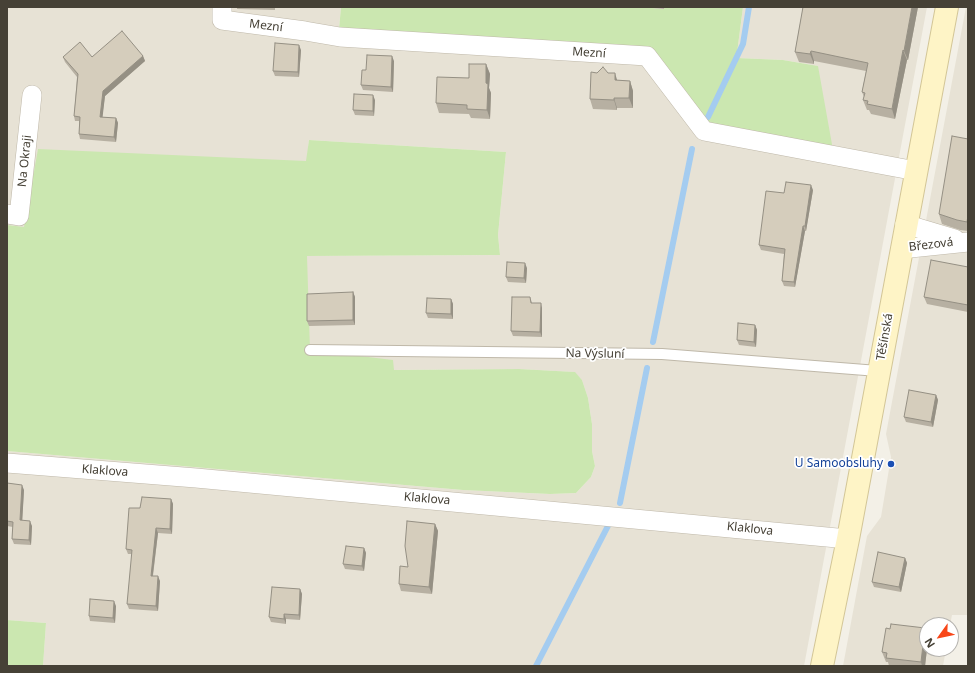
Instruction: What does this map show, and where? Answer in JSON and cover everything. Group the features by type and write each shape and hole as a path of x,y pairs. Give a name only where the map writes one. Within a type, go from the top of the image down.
{"main road":[{"name":"Těšínská","path":"822,666 848,539 946,7"}],"street":[{"name":"Mezní","path":"222,14 340,37 647,56 704,131 916,171"},
{"name":"Na Okraji","path":"7,214 19,216 32,94"},
{"name":"Březová","path":"905,224 965,242"},
{"name":"Březová","path":"901,249 965,242"},
{"name":"Klaklova","path":"7,464 220,480 848,539"}],"lane":[{"name":"Na Výsluní","path":"310,350 662,354 878,371"}],"shaded area":[{"path":"7,7 341,7 339,28 818,66 783,60 737,58 743,7 927,7 804,666 43,666 46,623 7,620 7,451 463,490 550,494 576,493 591,477 595,466 592,451 592,424 588,398 582,380 574,372 519,369 393,370 393,360 305,358 307,256 500,255 498,235 506,152 309,140 307,161 30,229 7,225"},
{"path":"966,7 968,7 968,615 952,615 952,617 919,617 919,657 945,657 943,666 843,666 867,536 881,517 891,457 886,434"}],"green space":[{"path":"341,7 641,7 664,9 664,7 743,7 737,58 783,60 818,66 833,150 701,125 650,52 339,29"},
{"path":"309,140 506,152 498,235 500,255 307,256 310,350 393,360 394,370 519,369 575,372 582,380 588,398 592,424 592,451 595,466 591,477 576,493 550,494 463,490 7,451 7,225 24,227 38,149 306,161"},
{"path":"7,620 46,623 43,666 7,666"}],"building":[{"path":"803,7 912,7 892,109 867,104 868,101 863,100 865,93 862,92 868,63 811,51 810,54 795,52"},
{"path":"122,31 143,56 103,91 100,117 116,118 114,137 79,134 80,117 74,116 78,74 63,57 80,42 92,57"},
{"path":"275,43 299,45 298,72 273,71"},
{"path":"367,55 392,56 391,87 361,85 362,70 366,70"},
{"path":"469,64 486,64 486,83 488,84 487,110 467,109 467,105 436,103 437,77 469,78"},
{"path":"603,67 608,73 615,73 615,80 630,81 629,98 614,98 614,100 590,99 591,72 597,73"},
{"path":"354,94 373,95 373,111 353,110"},
{"path":"952,136 968,139 967,222 939,214"},
{"path":"786,182 811,185 794,282 782,281 785,249 759,245 766,191 784,193"},
{"path":"931,260 968,267 968,305 924,297"},
{"path":"507,262 525,263 524,278 506,277"},
{"path":"353,292 353,320 307,321 307,294"},
{"path":"512,297 530,297 531,303 541,303 540,332 511,331"},
{"path":"427,298 451,299 451,314 426,313"},
{"path":"738,323 755,325 754,342 737,340"},
{"path":"909,390 936,395 931,422 904,417"},
{"path":"7,483 22,485 20,520 30,521 29,540 12,539 13,522 7,521"},
{"path":"142,497 171,499 170,529 156,528 151,576 158,576 156,606 127,604 132,550 126,549 129,508 140,508"},
{"path":"407,521 435,524 429,587 399,584 400,566 408,567 405,546"},
{"path":"346,546 364,548 362,566 343,564"},
{"path":"878,552 905,558 899,587 872,582"},
{"path":"272,587 300,589 299,615 284,614 284,619 269,617"},
{"path":"90,599 114,601 113,618 89,616"},
{"path":"891,624 919,627 919,657 922,657 921,662 886,658 887,653 882,652 886,628 890,629"}],"waterway":[{"path":"708,117 743,44 749,7"},
{"path":"653,342 692,149"},
{"path":"620,503 647,368"},
{"path":"536,666 611,520"}],"place":[{"name":"U Samoobsluhy","path":"891,464"}]}
